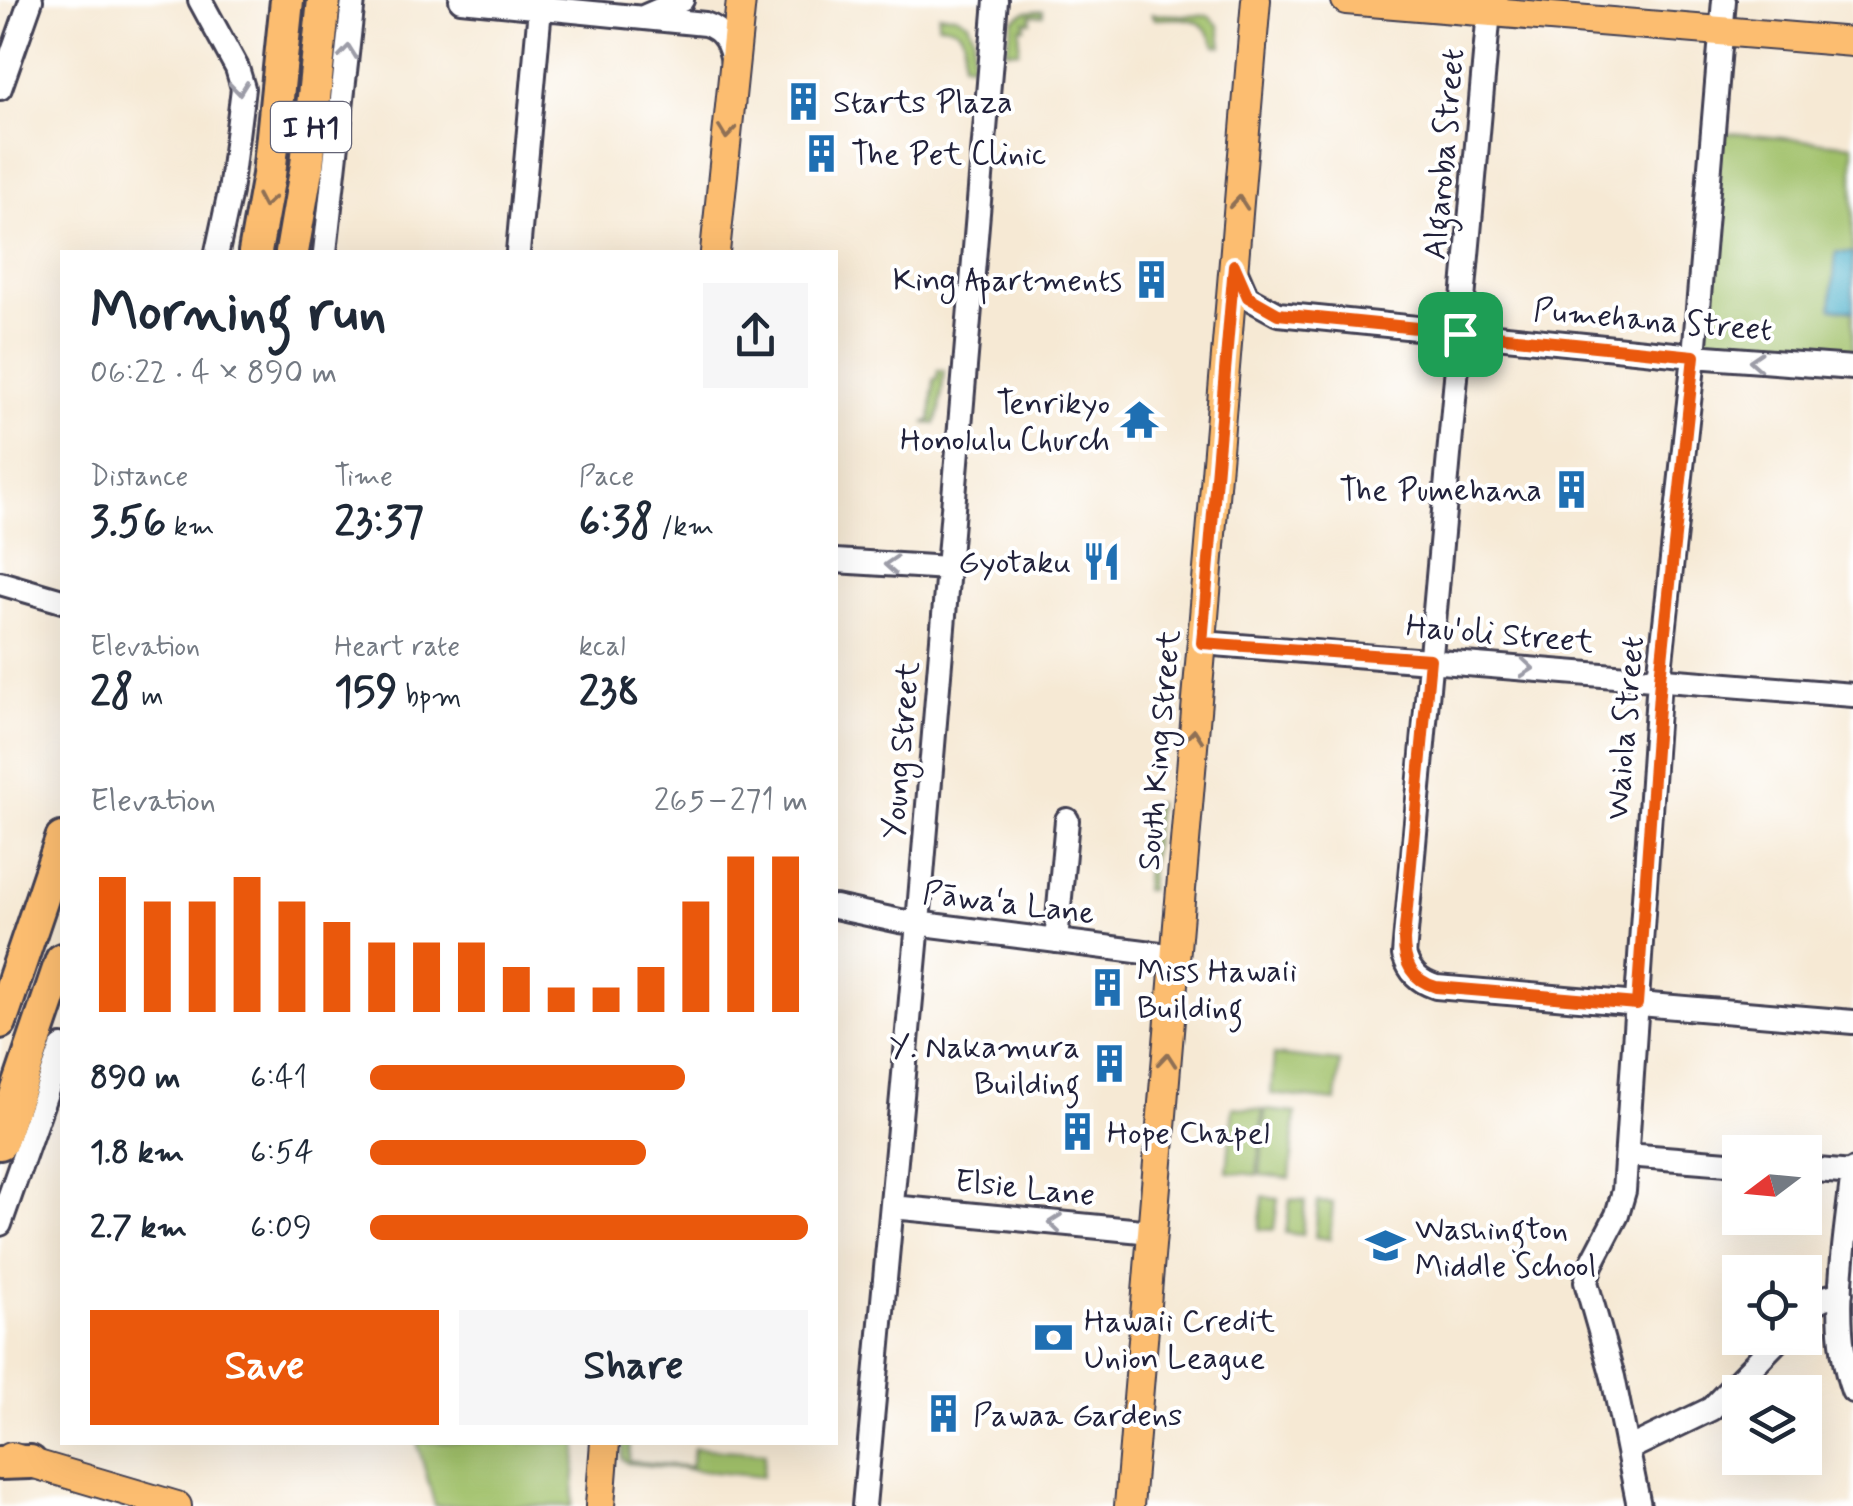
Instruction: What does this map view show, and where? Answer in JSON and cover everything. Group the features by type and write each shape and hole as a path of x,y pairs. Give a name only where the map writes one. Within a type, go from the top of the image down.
{"highway":[{"name":"I H1","path":"255,250 270,175 287,0"},
{"name":"I H1","path":"292,250 308,165 348,1"},
{"path":"0,1022 60,842"},
{"path":"0,1143 60,966"}],"main road":[{"path":"714,250 742,0"},
{"name":"South King Street","path":"1130,1506 1256,0"},
{"path":"1346,0 1489,6 1853,42"},
{"path":"600,1506 605,1445"},
{"path":"10,1460 178,1506"}],"street":[{"path":"0,88 31,0"},
{"path":"200,0 243,88 230,192 217,250"},
{"path":"461,0 716,28 730,48 734,73"},
{"path":"634,18 682,0"},
{"name":"Young Street","path":"864,1506 996,0"},
{"name":"Waiola Street","path":"1639,1506 1613,1377 1586,1282 1621,1203 1660,679 1694,356 1724,0"},
{"path":"325,250 348,1"},
{"name":"Algaroba Street","path":"1489,6 1404,955 1418,979 1436,987 1637,1004"},
{"path":"518,250 540,8"},
{"name":"Pumehana Street","path":"1234,265 1248,297 1270,312 1460,334 1853,368"},
{"path":"838,561 948,568"},
{"path":"0,583 60,600"},
{"name":"Hau'oli Street","path":"1202,643 1853,695"},
{"path":"1056,941 1067,820"},
{"name":"Pāwaʻa Lane","path":"838,908 918,923 1176,956"},
{"path":"1637,1004 1853,1022"},
{"path":"0,1224 60,1054"},
{"path":"1626,1155 1722,1163"},
{"path":"1822,1170 1853,1171 1840,1293 1844,1357 1853,1391"},
{"name":"Elsie Lane","path":"892,1207 1152,1232"},
{"path":"1822,1299 1840,1293"},
{"path":"1628,1450 1711,1409 1763,1355"}],"green space":[{"path":"1043,10 1043,15 1031,15 1031,22 1025,21 1025,27 1020,27 1019,51 1006,50 1013,20 1025,12"},
{"path":"939,14 956,15 968,22 974,36 972,64 963,63 962,35 954,27 938,24"},
{"path":"1152,14 1209,16 1219,26 1222,46 1215,46 1199,23 1155,19"},
{"path":"1721,132 1853,145 1853,364 1703,352"},
{"path":"938,370 944,371 940,411 935,424 924,423 931,420"},
{"path":"1152,803 1157,803 1149,890 1144,890"},
{"path":"1274,1055 1340,1062 1336,1101 1271,1094"},
{"path":"1233,1107 1263,1110 1257,1175 1227,1172"},
{"path":"1265,1110 1296,1113 1290,1178 1260,1175"},
{"path":"1263,1197 1278,1199 1274,1230 1259,1229"},
{"path":"1290,1199 1305,1201 1302,1235 1286,1233"},
{"path":"1318,1202 1333,1203 1330,1239 1315,1237"},
{"path":"418,1445 578,1445 572,1506 435,1506"},
{"path":"624,1445 630,1445 629,1461 691,1467 694,1448 765,1453 762,1477 627,1463 622,1458"}],"water":[{"path":"1836,252 1853,253 1853,311 1831,308"}],"place":[{"name":"Starts Plaza","path":"803,101"},
{"name":"The Pet Clinic","path":"821,153"},
{"name":"King Apartments","path":"1152,279"},
{"name":"Tenrikyo Honolulu Church","path":"1140,420"},
{"name":"The Pumehana","path":"1572,489"},
{"name":"Gyotaku","path":"1101,561"},
{"name":"Miss Hawaii Building","path":"1107,988"},
{"name":"Y. Nakamura Building","path":"1110,1064"},
{"name":"Hope Chapel","path":"1077,1132"},
{"name":"Washington Middle School","path":"1385,1246"},
{"name":"Hawaii Credit Union League","path":"1054,1338"},
{"name":"Pawaa Gardens","path":"943,1414"}],"route":[{"path":"1234,265 1248,297 1270,312 1460,334 1694,356 1660,679 1637,1004 1436,987 1418,979 1410,970 1404,940 1430,659 1202,643 1234,265"}]}
